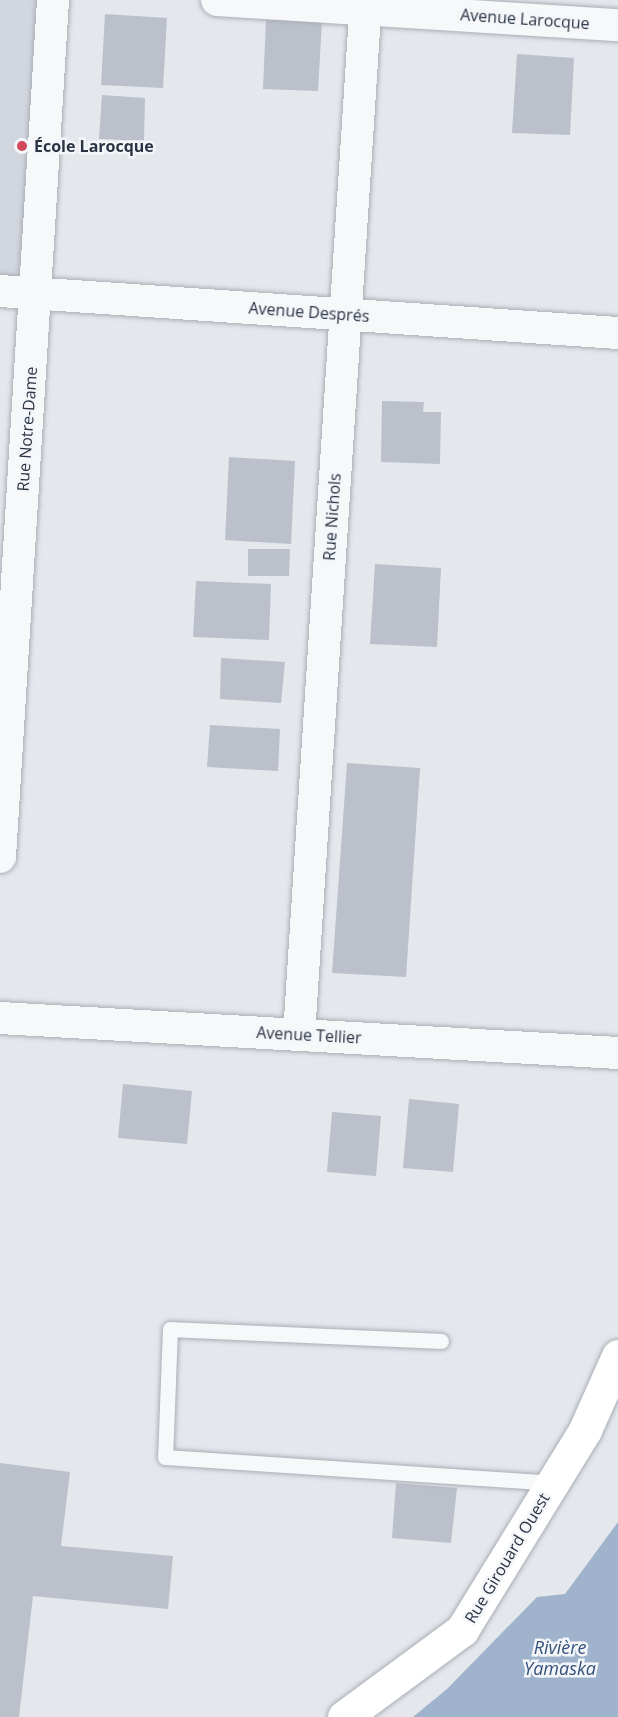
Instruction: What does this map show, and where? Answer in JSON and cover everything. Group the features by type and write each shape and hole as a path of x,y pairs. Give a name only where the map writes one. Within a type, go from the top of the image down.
{"street":[{"name":"Rue Notre-Dame","path":"0,857 53,0"},
{"name":"Avenue Larocque","path":"217,0 366,5 618,25"},
{"name":"Rue Nichols","path":"298,1035 366,5"},
{"name":"Avenue Després","path":"0,291 618,333"},
{"name":"Avenue Tellier","path":"0,1018 618,1053"},
{"name":"Rue Girouard Ouest","path":"344,1717 462,1630 585,1430 618,1356"}],"lane":[{"path":"441,1341 170,1329 165,1457 552,1483"}],"shaded area":[{"name":"École Larocque","path":"0,0 53,0 35,294 0,291"}],"water":[{"name":"Rivière Yamaska","path":"618,1522 618,1717 413,1717 447,1689 537,1597 565,1594"}],"building":[{"path":"105,14 167,18 163,88 101,85"},
{"path":"266,20 322,21 318,91 263,89"},
{"path":"517,54 574,58 570,135 512,133"},
{"path":"102,95 145,98 144,141 99,139"},
{"path":"382,401 424,402 423,412 441,412 440,464 381,462"},
{"path":"229,457 295,461 291,544 225,540"},
{"path":"248,549 290,549 289,576 248,576"},
{"path":"375,564 441,568 437,647 370,644"},
{"path":"196,581 271,584 269,640 193,637"},
{"path":"221,658 285,662 281,703 220,699"},
{"path":"210,725 280,729 278,771 207,767"},
{"path":"347,763 420,768 406,977 332,973"},
{"path":"123,1084 192,1091 187,1144 118,1138"},
{"path":"409,1099 459,1104 453,1172 403,1168"},
{"path":"332,1112 381,1116 376,1176 327,1172"},
{"path":"0,1463 70,1472 61,1546 173,1556 168,1609 33,1596 19,1717 0,1717"},
{"path":"396,1483 457,1488 451,1543 392,1538"}],"place":[{"name":"École Larocque","path":"22,146"}]}
